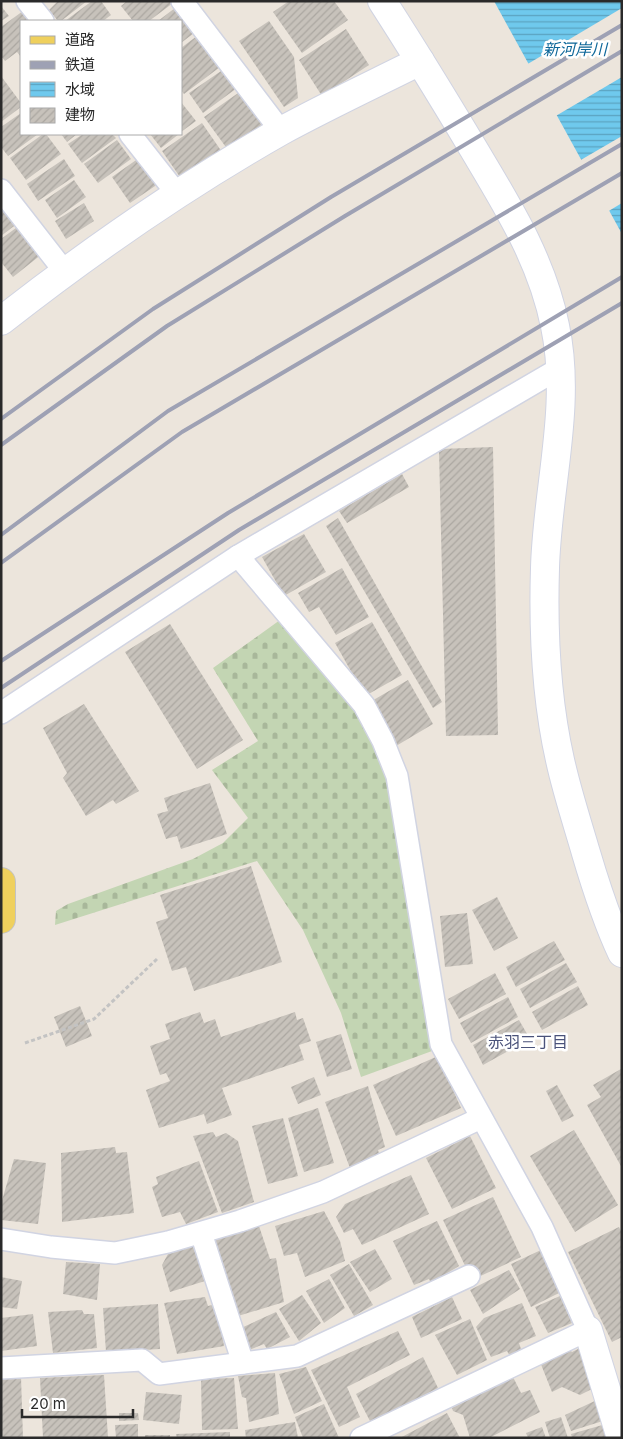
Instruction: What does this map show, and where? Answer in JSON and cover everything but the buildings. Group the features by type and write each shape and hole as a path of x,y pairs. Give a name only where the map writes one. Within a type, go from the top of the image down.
{"main road":[{"path":"1,882 1,919"}],"street":[{"path":"382,1 520,225 548,293 556,330 560,368 560,414 545,567 545,631 550,694 560,760 574,813 597,889 622,953"},
{"path":"1,320 65,272 178,195 281,131 420,60"},
{"path":"588,1330 611,1369 621,1438"}],"lane":[{"path":"27,1 42,20"},
{"path":"182,1 281,131"},
{"path":"131,135 178,195"},
{"path":"1,190 65,272"},
{"path":"1,713 238,556 560,368"},
{"path":"238,556 364,705 383,741 397,776 441,1044 542,1227 588,1330 361,1438"},
{"path":"1,1239 51,1247 115,1253 201,1233 323,1192 481,1118"},
{"path":"201,1233 243,1364"},
{"path":"1,1368 142,1360 159,1374 297,1356 469,1276"}],"path":[{"path":"25,1043 94,1019 157,960"}],"green space":[{"path":"280,620 355,709 386,773 432,1051 361,1077 341,1013 303,930 257,861 55,925 56,911 68,904 193,859 223,843 248,818 212,770 258,741 213,668"}],"water":[{"name":"新河岸川","path":"494,1 622,1 622,234"}],"pier":[{"path":"622,8 622,77 554,117 526,65"},
{"path":"622,136 622,203 607,212 579,161"}],"railway":[{"path":"1,419 153,309 331,197 622,25"},
{"path":"1,445 167,326 345,216 622,51"},
{"path":"1,535 168,411 622,144"},
{"path":"1,563 182,432 622,173"},
{"path":"1,661 228,513 622,277"},
{"path":"1,688 239,530 622,303"}],"district":[{"name":"赤羽三丁目","path":"528,1042"}]}
